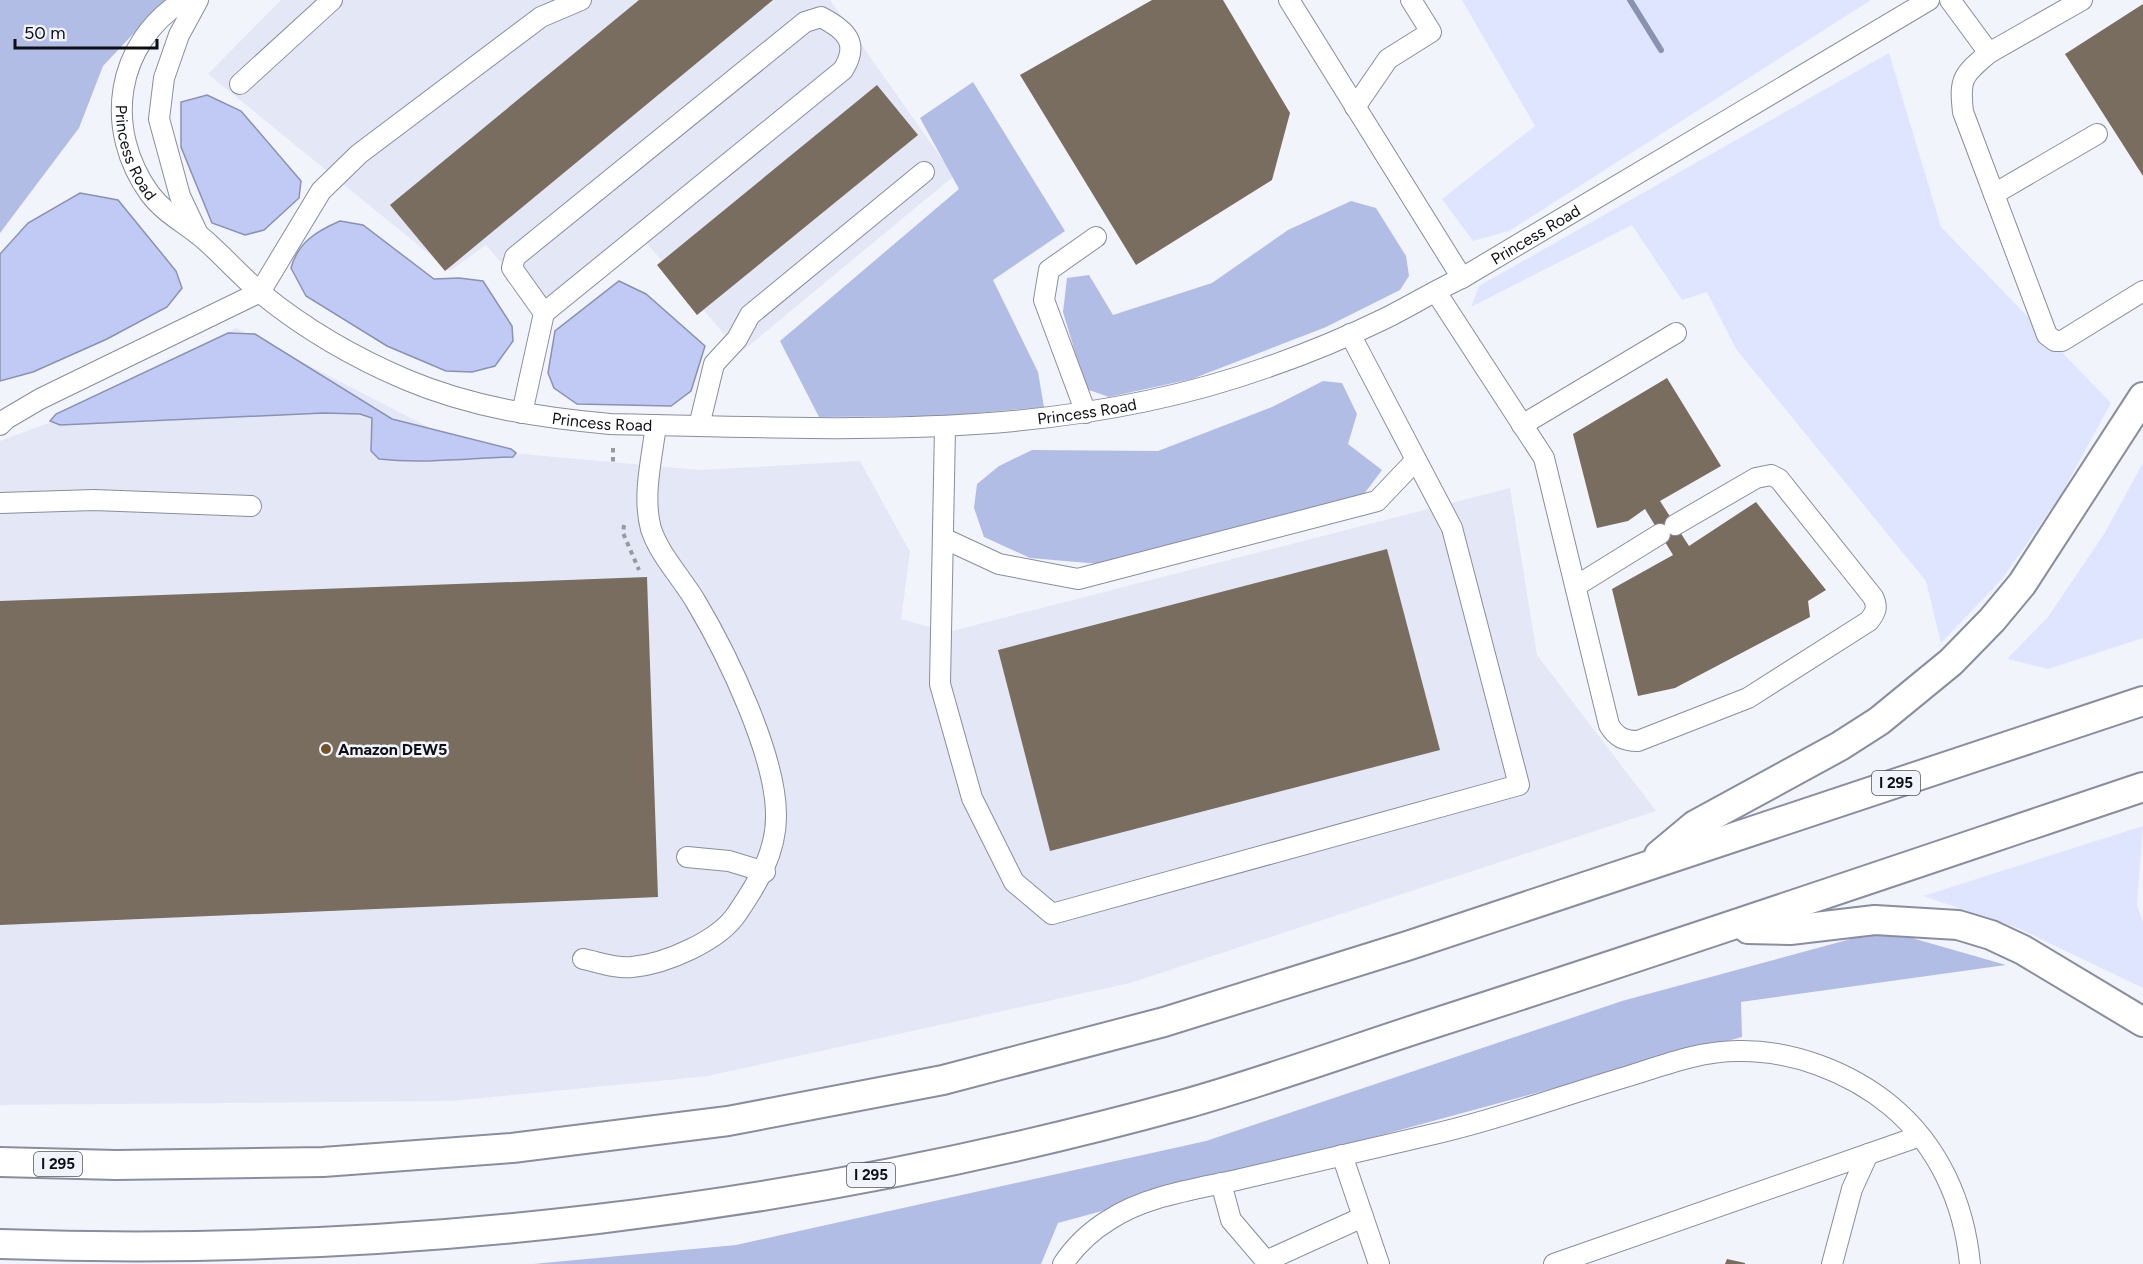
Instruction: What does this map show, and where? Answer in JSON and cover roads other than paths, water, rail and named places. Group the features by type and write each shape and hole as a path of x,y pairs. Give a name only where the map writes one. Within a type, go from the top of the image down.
{"highway":[{"path":"1648,864 1695,825 1840,746 1869,727 1916,693 1951,662 1992,620 2022,584 2143,397"},
{"name":"I 295","path":"0,1162 116,1165 323,1162 619,1136 836,1103 1050,1054 1164,1022 1407,946 2143,701"},
{"name":"I 295","path":"0,1244 198,1248 346,1242 629,1215 798,1190 1012,1146 1190,1102 1729,928 2143,787"},
{"path":"1729,928 1790,930 1875,920 1958,926 1992,935 2023,950 2143,1022"},
{"path":"10,1264 49,1246"}],"street":[{"name":"Princess Road","path":"184,0 167,11 139,41 126,74 120,101 127,141 135,167 151,195 178,222 198,234 260,292 323,337 407,380 456,398 522,413 610,424 945,428 1042,420 1190,391 1263,369 1350,334 1462,278 1929,0"},
{"name":"Princess Road","path":"198,0 178,35 164,78 159,119 180,196 198,234"},
{"path":"240,84 333,0"},
{"path":"0,425 40,399 260,292 321,191 359,154 544,8 581,0"},
{"path":"1289,0 1462,278"},
{"path":"1355,107 1389,59 1431,32 1411,0"},
{"path":"1950,0 1989,53"},
{"path":"2082,0 1989,53 1965,73 1961,84 1963,112 2047,335 2055,341 2062,340 2143,291"},
{"path":"522,413 544,314 843,70 851,58 849,39 839,27 821,17 805,22 515,257 512,268 544,314"},
{"path":"1994,194 2097,134"},
{"path":"699,426 714,364 737,339 750,315 924,172"},
{"path":"1086,413 1044,300 1049,270 1096,237"},
{"path":"1436,292 1544,458 1575,586 1609,724 1614,733 1629,741 1638,741 1748,698 1869,621 1875,612 1876,604 1873,597 1779,479 1771,475 1756,478 1575,586"},
{"path":"1522,425 1676,333"},
{"path":"945,428 940,684 972,798 1014,882 1052,914 1519,785 1452,528 1350,334"},
{"path":"583,959 630,968 670,959 732,922 765,872 777,818 771,773 740,687 710,626 661,550 651,528 648,493 656,425"},
{"path":"943,538 999,564 1078,579 1377,501 1416,460"},
{"path":"0,503 94,500 251,506"},
{"path":"687,857 729,861 765,872"},
{"path":"1063,1264 1074,1247 1110,1219 1157,1199 1446,1131 1690,1057 1739,1051 1786,1057 1827,1067 1880,1098 1902,1116 1929,1147 1952,1186 1967,1233 1970,1264"},
{"path":"1554,1264 1920,1136"},
{"path":"1832,1264 1852,1189 1868,1154"},
{"path":"1342,1155 1379,1264"},
{"path":"1221,1184 1230,1221 1266,1261 1362,1217"}],"waterway":[{"path":"1630,0 1661,50"}],"place":[{"name":"Amazon DEW5","path":"326,749"}]}
